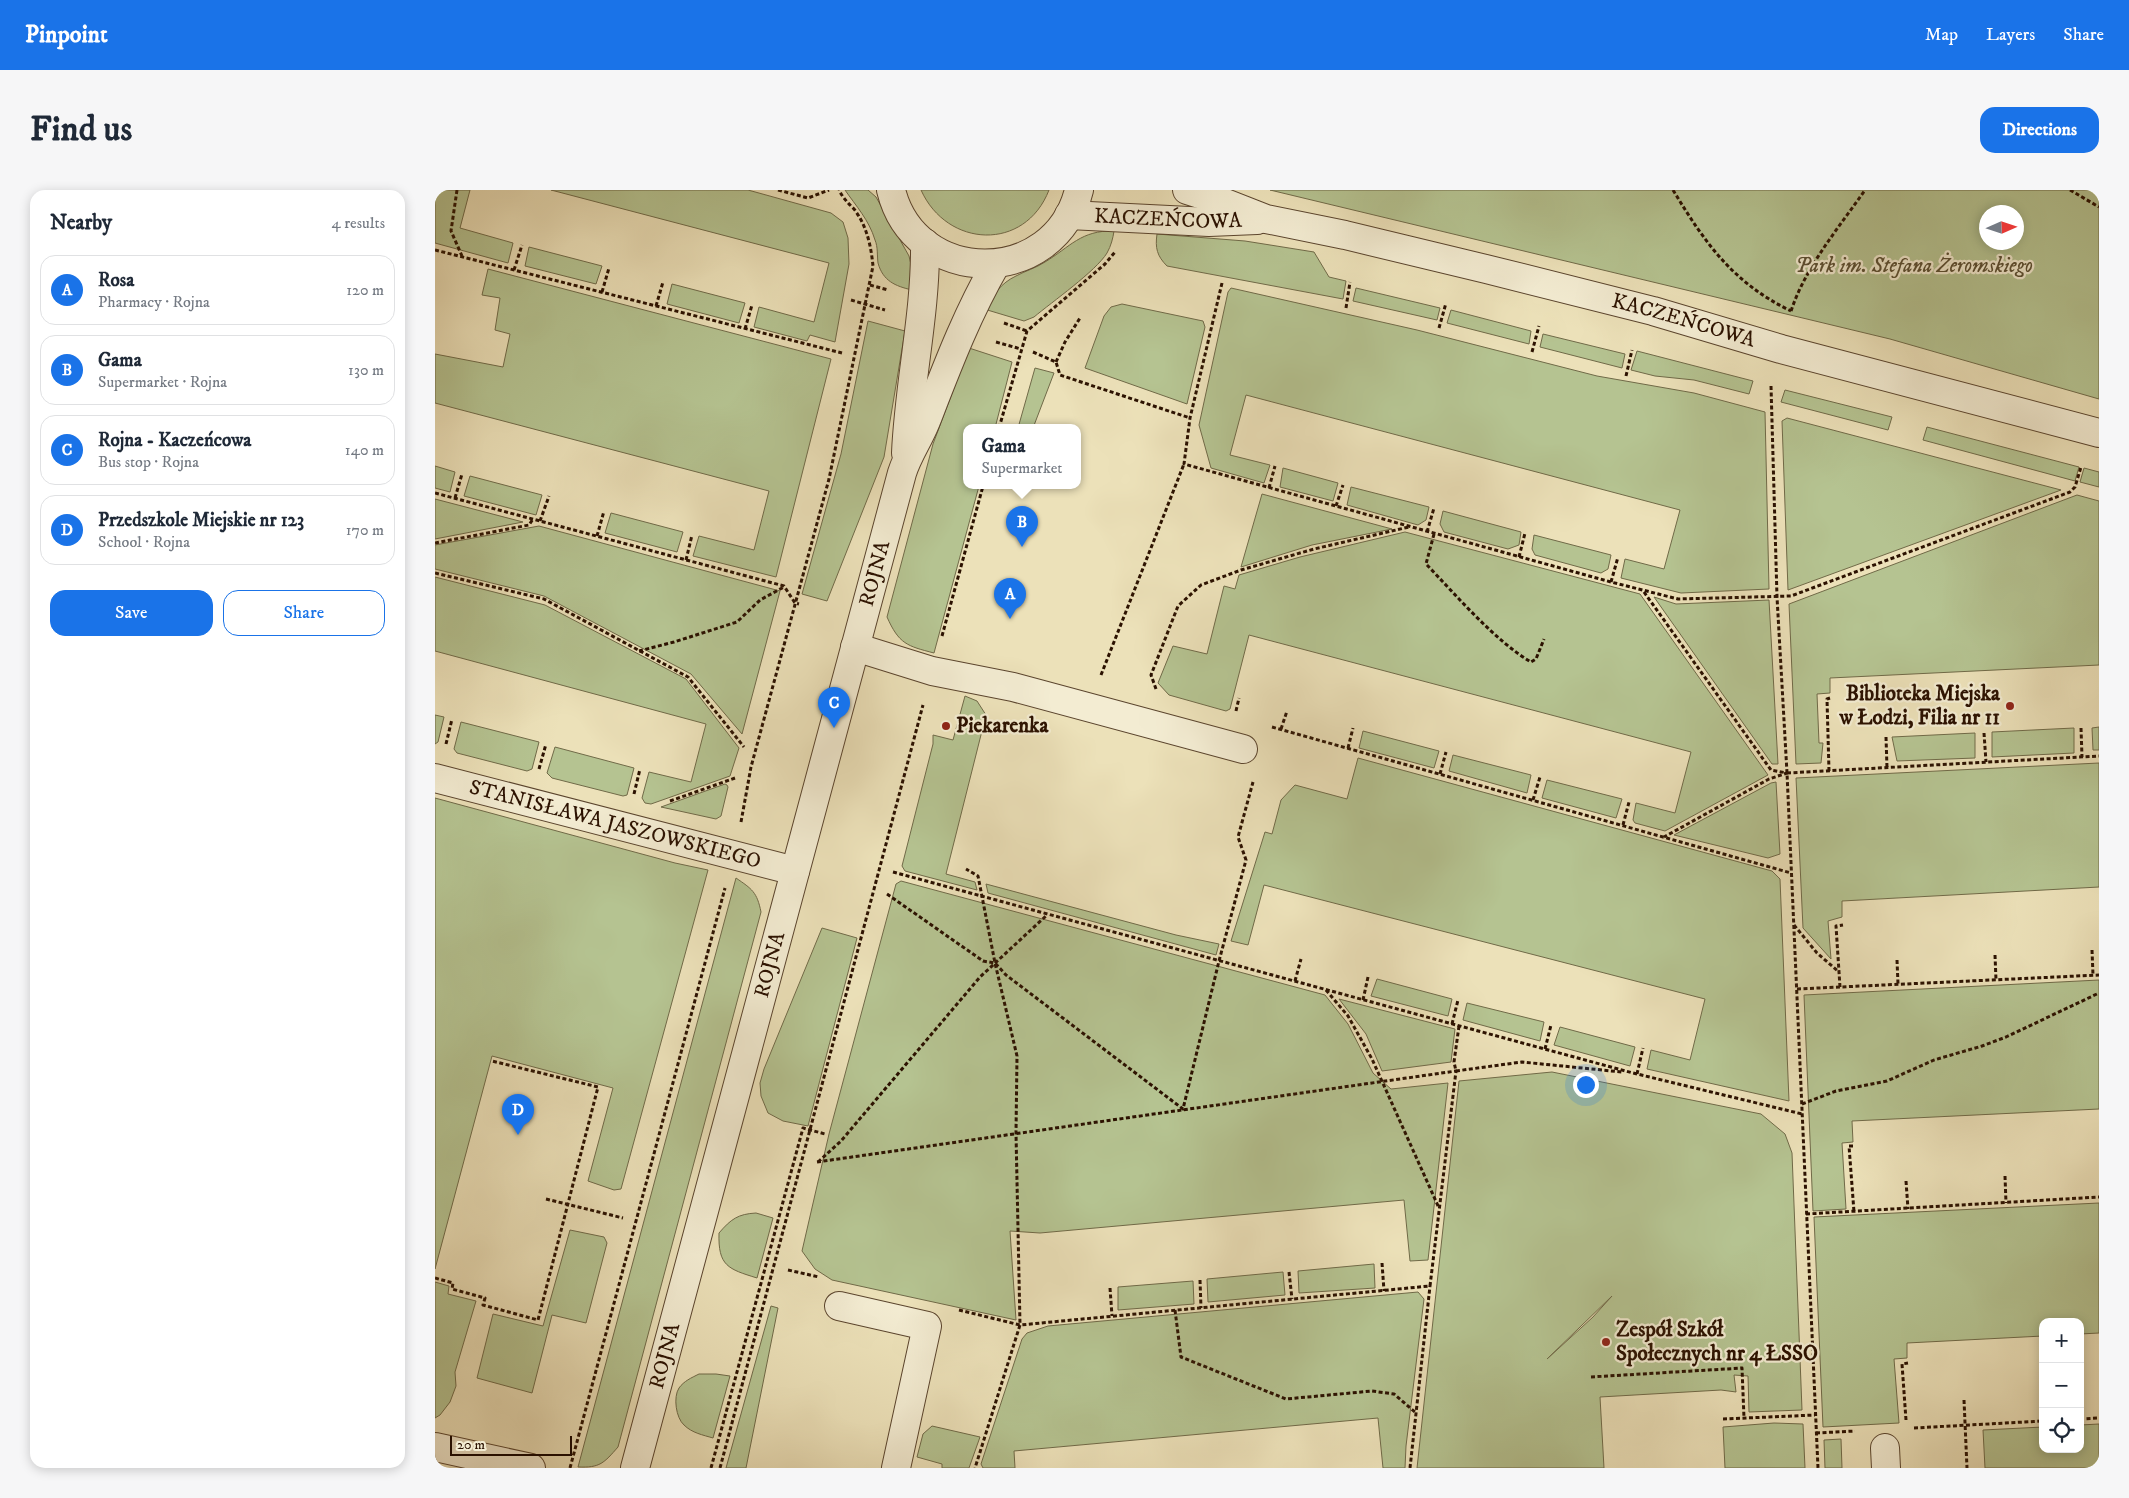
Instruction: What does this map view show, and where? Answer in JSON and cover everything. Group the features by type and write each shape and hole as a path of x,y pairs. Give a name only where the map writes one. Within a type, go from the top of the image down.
{"street":[{"path":"891,190 897,208 907,224 925,243 939,253 963,262 996,264 1020,258 1035,251 1054,235 1069,215 1079,190"},
{"name":"KACZEŃCOWA","path":"1187,190 1266,219 1345,235 1477,266 1653,311 1781,349 2099,433"},
{"name":"KACZEŃCOWA","path":"1069,215 1209,222 1266,219"},
{"name":"ROJNA","path":"635,1468 905,462 908,414 923,299 925,243"},
{"name":"ROJNA","path":"905,462 925,424 969,312 996,264"},
{"path":"855,647 932,671 1013,687 1243,749"},
{"name":"STANISŁAWA JASZOWSKIEGO","path":"435,778 795,871"},
{"path":"839,1306 927,1326 896,1468"},
{"path":"435,1447 531,1468"}],"path":[{"path":"435,193 438,190"},
{"path":"457,190 451,231 463,257"},
{"path":"778,190 808,198 829,190"},
{"path":"1673,190 1714,252 1726,265 1769,300 1791,310"},
{"path":"1789,320 1791,310 1807,274 1865,190"},
{"path":"2070,190 2099,207"},
{"path":"514,270 522,245"},
{"path":"1000,424 1027,330 1105,264 1116,251 1117,246"},
{"path":"435,250 842,354"},
{"path":"602,292 609,268"},
{"path":"657,306 663,282"},
{"path":"1100,678 1184,464 1190,418 1222,282"},
{"path":"1346,308 1350,282"},
{"path":"851,300 890,311"},
{"path":"1439,328 1446,303"},
{"path":"745,329 752,306"},
{"path":"1080,318 1065,342 1056,362 1061,375 1190,418"},
{"path":"1532,352 1539,326"},
{"path":"1625,376 1632,350"},
{"path":"1033,352 1056,362"},
{"path":"1771,386 1777,596 1797,989 1817,1468"},
{"path":"1184,464 1434,534 1678,599 1791,596 2070,492 2075,487 2081,467"},
{"path":"1269,488 1275,466"},
{"path":"455,498 462,474"},
{"path":"1336,506 1343,484"},
{"path":"720,1468 982,489"},
{"path":"435,493 784,586 795,602 799,604"},
{"path":"539,521 549,496"},
{"path":"1427,532 1434,508"},
{"path":"597,536 604,511"},
{"path":"435,543 529,525 533,519"},
{"path":"1158,693 1151,675 1177,606 1201,586 1241,570 1314,549 1410,527"},
{"path":"1519,557 1525,533"},
{"path":"1434,534 1426,564 1482,620 1517,653 1531,662 1536,659 1544,639"},
{"path":"686,560 693,535"},
{"path":"1611,582 1618,557"},
{"path":"435,573 544,599 688,677 744,747"},
{"path":"638,651 737,622 760,600 784,586"},
{"path":"1644,591 1771,770 1787,773 2099,756"},
{"path":"1234,716 1239,698"},
{"path":"1829,771 1827,698 1830,698"},
{"path":"1281,729 1287,711"},
{"path":"445,746 452,719"},
{"path":"1267,725 1791,872"},
{"path":"1348,748 1353,728"},
{"path":"2081,728 2082,757"},
{"path":"1984,733 1986,762"},
{"path":"1886,737 1887,768"},
{"path":"539,771 546,744"},
{"path":"1440,774 1446,752"},
{"path":"633,796 640,769"},
{"path":"1664,837 1769,779 1787,773"},
{"path":"1533,800 1540,777"},
{"path":"665,803 735,778"},
{"path":"1183,1109 1246,860 1238,837 1253,781"},
{"path":"1623,825 1629,802"},
{"path":"966,870 979,876 995,963 1017,1056 1016,1133 1021,1325 975,1468"},
{"path":"893,872 1635,1073 1802,1114"},
{"path":"887,894 983,961 995,963 1005,975 1183,1109"},
{"path":"1047,914 980,977 841,1141 817,1162 1522,1062 1635,1073"},
{"path":"1793,924 1817,953 1839,972"},
{"path":"1840,987 1836,926 1843,925"},
{"path":"2092,950 2093,975"},
{"path":"1995,955 1996,980"},
{"path":"1295,982 1301,959"},
{"path":"1897,960 1898,984"},
{"path":"1797,989 2099,975"},
{"path":"1363,1000 1368,977"},
{"path":"1326,990 1348,1016 1383,1081 1439,1208"},
{"path":"1801,1104 1836,1091 1887,1081 1934,1060 1982,1046 2006,1037 2099,993"},
{"path":"1452,1024 1458,1000"},
{"path":"1545,1049 1551,1025"},
{"path":"1410,1468 1456,1071 1454,1062 1459,1026"},
{"path":"1635,1073 1643,1048"},
{"path":"435,1278 453,1283 452,1289 485,1298 483,1305 538,1320 598,1087 492,1061"},
{"path":"711,1468 803,1128 825,1134"},
{"path":"1853,1146 1849,1146 1854,1212"},
{"path":"2005,1176 2006,1203"},
{"path":"1906,1181 1908,1209"},
{"path":"1806,1214 2099,1197"},
{"path":"546,1199 623,1218"},
{"path":"1382,1263 1384,1291"},
{"path":"788,1270 827,1279"},
{"path":"1289,1272 1292,1299"},
{"path":"1200,1280 1201,1308"},
{"path":"952,1309 1021,1325 1430,1286"},
{"path":"1110,1288 1112,1316"},
{"path":"1175,1310 1181,1357 1286,1399 1372,1391 1394,1394 1415,1412"},
{"path":"1908,1363 1901,1364 1907,1428 2039,1422"},
{"path":"1591,1377 1742,1368 1744,1418"},
{"path":"1964,1400 1967,1468"},
{"path":"1723,1419 1815,1415"},
{"path":"2084,1420 2099,1418"},
{"path":"1816,1433 1861,1431"},
{"path":"977,1461 980,1468"}],"green space":[{"path":"435,190 470,190 460,228 513,243 508,263 435,243"},
{"path":"551,190 748,190 831,213 843,222 848,238 849,264 835,342 810,335 807,341 754,327 759,307 814,322 829,263"},
{"path":"845,190 868,190 876,197 909,256 912,269 912,290 900,287 883,274 878,263 877,245 869,226"},
{"path":"921,190 1049,190 1038,210 1023,224 1005,233 986,235 967,232 949,223 933,209"},
{"name":"Park im. Stefana Żeromskiego","path":"1270,190 2099,190 2099,399 1890,339"},
{"path":"1103,231 1114,231 1110,248 1101,260 1084,277 1034,317 1024,321 984,309 1006,282 1019,274 1042,264 1084,236"},
{"path":"1157,234 1245,241 1314,252 1329,277 1346,281 1343,299 1167,266 1157,251"},
{"path":"529,247 602,266 596,284 525,266"},
{"path":"488,269 831,359 776,577 693,556 699,536 754,550 769,491 435,403 435,354 503,367 510,334 495,330 500,298 482,295"},
{"path":"672,284 745,303 739,323 667,304"},
{"path":"1231,288 1417,330 1597,376 1694,393 1765,412 1769,589 1681,593 1621,578 1625,559 1664,569 1680,510 1246,395 1230,455 1270,465 1264,483 1211,468 1199,425 1228,292"},
{"path":"1356,288 1440,308 1437,320 1353,301"},
{"path":"1122,304 1203,321 1205,327 1187,404 1085,368 1104,316 1111,307"},
{"path":"1451,310 1531,331 1529,344 1447,323"},
{"path":"868,321 905,331 884,457 827,601 802,594 841,454"},
{"path":"1543,334 1625,354 1622,368 1540,347"},
{"path":"969,348 1012,362 996,424 963,424 963,489 978,489 934,653 910,646 896,633 887,617 933,444"},
{"path":"1637,351 1753,381 1749,394 1694,380 1655,376 1631,370"},
{"path":"1035,368 1054,373 1035,424 1019,424"},
{"path":"1785,390 1892,417 1888,430 1781,402"},
{"path":"1787,418 2061,490 1788,590 1782,421"},
{"path":"1927,427 2079,467 2075,481 1923,440"},
{"path":"435,466 455,472 450,492 435,488"},
{"path":"1283,468 1338,483 1333,501 1280,487"},
{"path":"2084,468 2099,472 2099,487 2080,482"},
{"path":"470,476 542,495 536,515 464,496"},
{"path":"1351,487 1429,507 1426,520 1418,525 1347,505"},
{"path":"1262,494 1392,529 1312,545 1241,567"},
{"path":"2077,495 2099,501 2099,665 1830,678 1830,693 1817,694 1819,743 1823,743 1821,763 1796,764 1789,604"},
{"path":"435,499 523,522 435,539"},
{"path":"1443,511 1521,532 1519,545 1508,549 1444,532 1440,524"},
{"path":"611,513 683,532 677,552 605,533"},
{"path":"539,526 780,591 742,734 691,674 544,596 435,569 435,545"},
{"path":"1405,532 1640,594 1768,775 1665,831 1635,823 1633,820 1636,803 1675,813 1691,752 1249,635 1230,709 1226,711 1169,695 1158,683 1173,646 1207,654 1224,586 1235,589 1239,575 1300,557"},
{"path":"1534,535 1611,555 1608,569 1601,573 1535,555 1532,549"},
{"path":"435,577 545,605 686,679 739,748 730,776 651,804 645,803 642,798 649,772 691,782 706,724 435,651"},
{"path":"1654,597 1676,604 1769,600 1778,764 1772,764"},
{"path":"965,696 977,701 986,715 946,874 975,882 977,890 905,871 902,866 933,744 933,735 953,740"},
{"path":"435,715 444,717 438,742 435,744"},
{"path":"461,722 539,742 532,769 527,771 457,753 454,749"},
{"path":"2099,727 2099,750 2093,750 2092,728"},
{"path":"2074,728 2074,753 1992,757 1992,732"},
{"path":"1363,731 1439,751 1434,768 1359,748"},
{"path":"1975,733 1975,758 1897,761 1892,737"},
{"path":"555,747 634,768 627,795 623,796 552,778 547,773"},
{"path":"1453,755 1531,775 1527,793 1449,771"},
{"path":"1358,758 1772,871 1780,879 1789,1101 1647,1069 1651,1050 1690,1060 1705,999 1264,885 1248,945 1231,941 1265,832 1272,834 1281,800 1295,785 1347,799"},
{"path":"2099,763 2099,887 1842,901 1842,917 1828,921 1831,959 1803,928 1796,778"},
{"path":"1547,780 1622,799 1616,818 1542,798"},
{"path":"1776,782 1780,854 1768,858 1674,835 1771,783"},
{"path":"725,784 728,787 721,816 716,819 661,807"},
{"path":"435,798 675,863 708,870 621,1189 614,1190 588,1181 613,1088 492,1056 435,1269"},
{"path":"736,878 753,892 758,900 761,912 618,1447 609,1457 597,1465 578,1467"},
{"path":"901,881 1325,995 1348,1024 1373,1073 1391,1089 1448,1083 1428,1260 1410,1261 1404,1200 1040,1233 1010,1231 1016,1320 832,1280 815,1269 802,1251 829,1134 896,884"},
{"path":"986,884 1176,935 1219,944 1216,955 988,893"},
{"path":"822,928 857,938 808,1126 783,1121 768,1113 761,1096 760,1083"},
{"path":"1377,979 1452,999 1448,1016 1371,996"},
{"path":"2099,980 2099,1109 1852,1121 1853,1142 1842,1143 1846,1209 1813,1211 1804,995"},
{"path":"1339,999 1455,1029 1451,1062 1382,1071 1366,1034"},
{"path":"1467,1003 1544,1022 1540,1041 1463,1020"},
{"path":"1560,1027 1635,1047 1630,1066 1554,1045"},
{"name":"Zespół Szkół Społecznych nr 4 ŁSSO","path":"1552,1072 1761,1114 1785,1134 1792,1153 1802,1410 1749,1412 1748,1376 1734,1375 1736,1392 1721,1390 1600,1397 1604,1468 1417,1468 1459,1081","holes":["1612,1296 1593,1317 1547,1359"]},
{"path":"2099,1203 2099,1333 2084,1334 2084,1318 2039,1318 2039,1336 1907,1343 1907,1358 1894,1359 1899,1423 1823,1427 1814,1217"},
{"path":"756,1213 773,1218 757,1278 732,1269 723,1259 719,1244 719,1233 727,1224 740,1216"},
{"path":"570,1230 604,1237 607,1243 586,1323 552,1315 532,1393 477,1378 493,1314 543,1326"},
{"path":"1374,1264 1375,1288 1299,1293 1298,1271"},
{"path":"1283,1272 1285,1295 1208,1302 1207,1279"},
{"path":"1193,1281 1194,1304 1118,1310 1118,1287"},
{"path":"435,1282 449,1286 448,1294 476,1301 455,1372 456,1386 450,1402 440,1415 435,1418"},
{"path":"1418,1292 1424,1299 1405,1468 1383,1468 1378,1418 1014,1451 1015,1468 983,1468 981,1464 1022,1339 1027,1333 1048,1326"},
{"path":"771,1306 778,1308 746,1468 726,1468"},
{"path":"699,1374 730,1376 713,1438 687,1428 681,1422 677,1413 676,1397 679,1388"},
{"path":"1774,1423 1803,1424 1805,1468 1725,1468 1723,1427"},
{"path":"2099,1424 2099,1468 1985,1468 1983,1430 2039,1427 2039,1453 2084,1453 2084,1425"},
{"path":"932,1426 980,1437 969,1468 942,1468 942,1464 917,1457 923,1434"},
{"path":"1841,1439 1842,1468 1825,1468 1824,1440"}],"place":[{"name":"Gama","path":"1022,547"},
{"name":"Rosa","path":"1010,619"},
{"name":"Biblioteka Miejska w Łodzi, Filia nr 11","path":"2010,706"},
{"name":"Piekarenka","path":"946,726"},
{"name":"Rojna - Kaczeńcowa","path":"834,728"},
{"name":"Przedszkole Miejskie nr 123","path":"518,1135"},
{"name":"Zespół Szkół Społecznych nr 4 ŁSSO","path":"1606,1342"}]}
